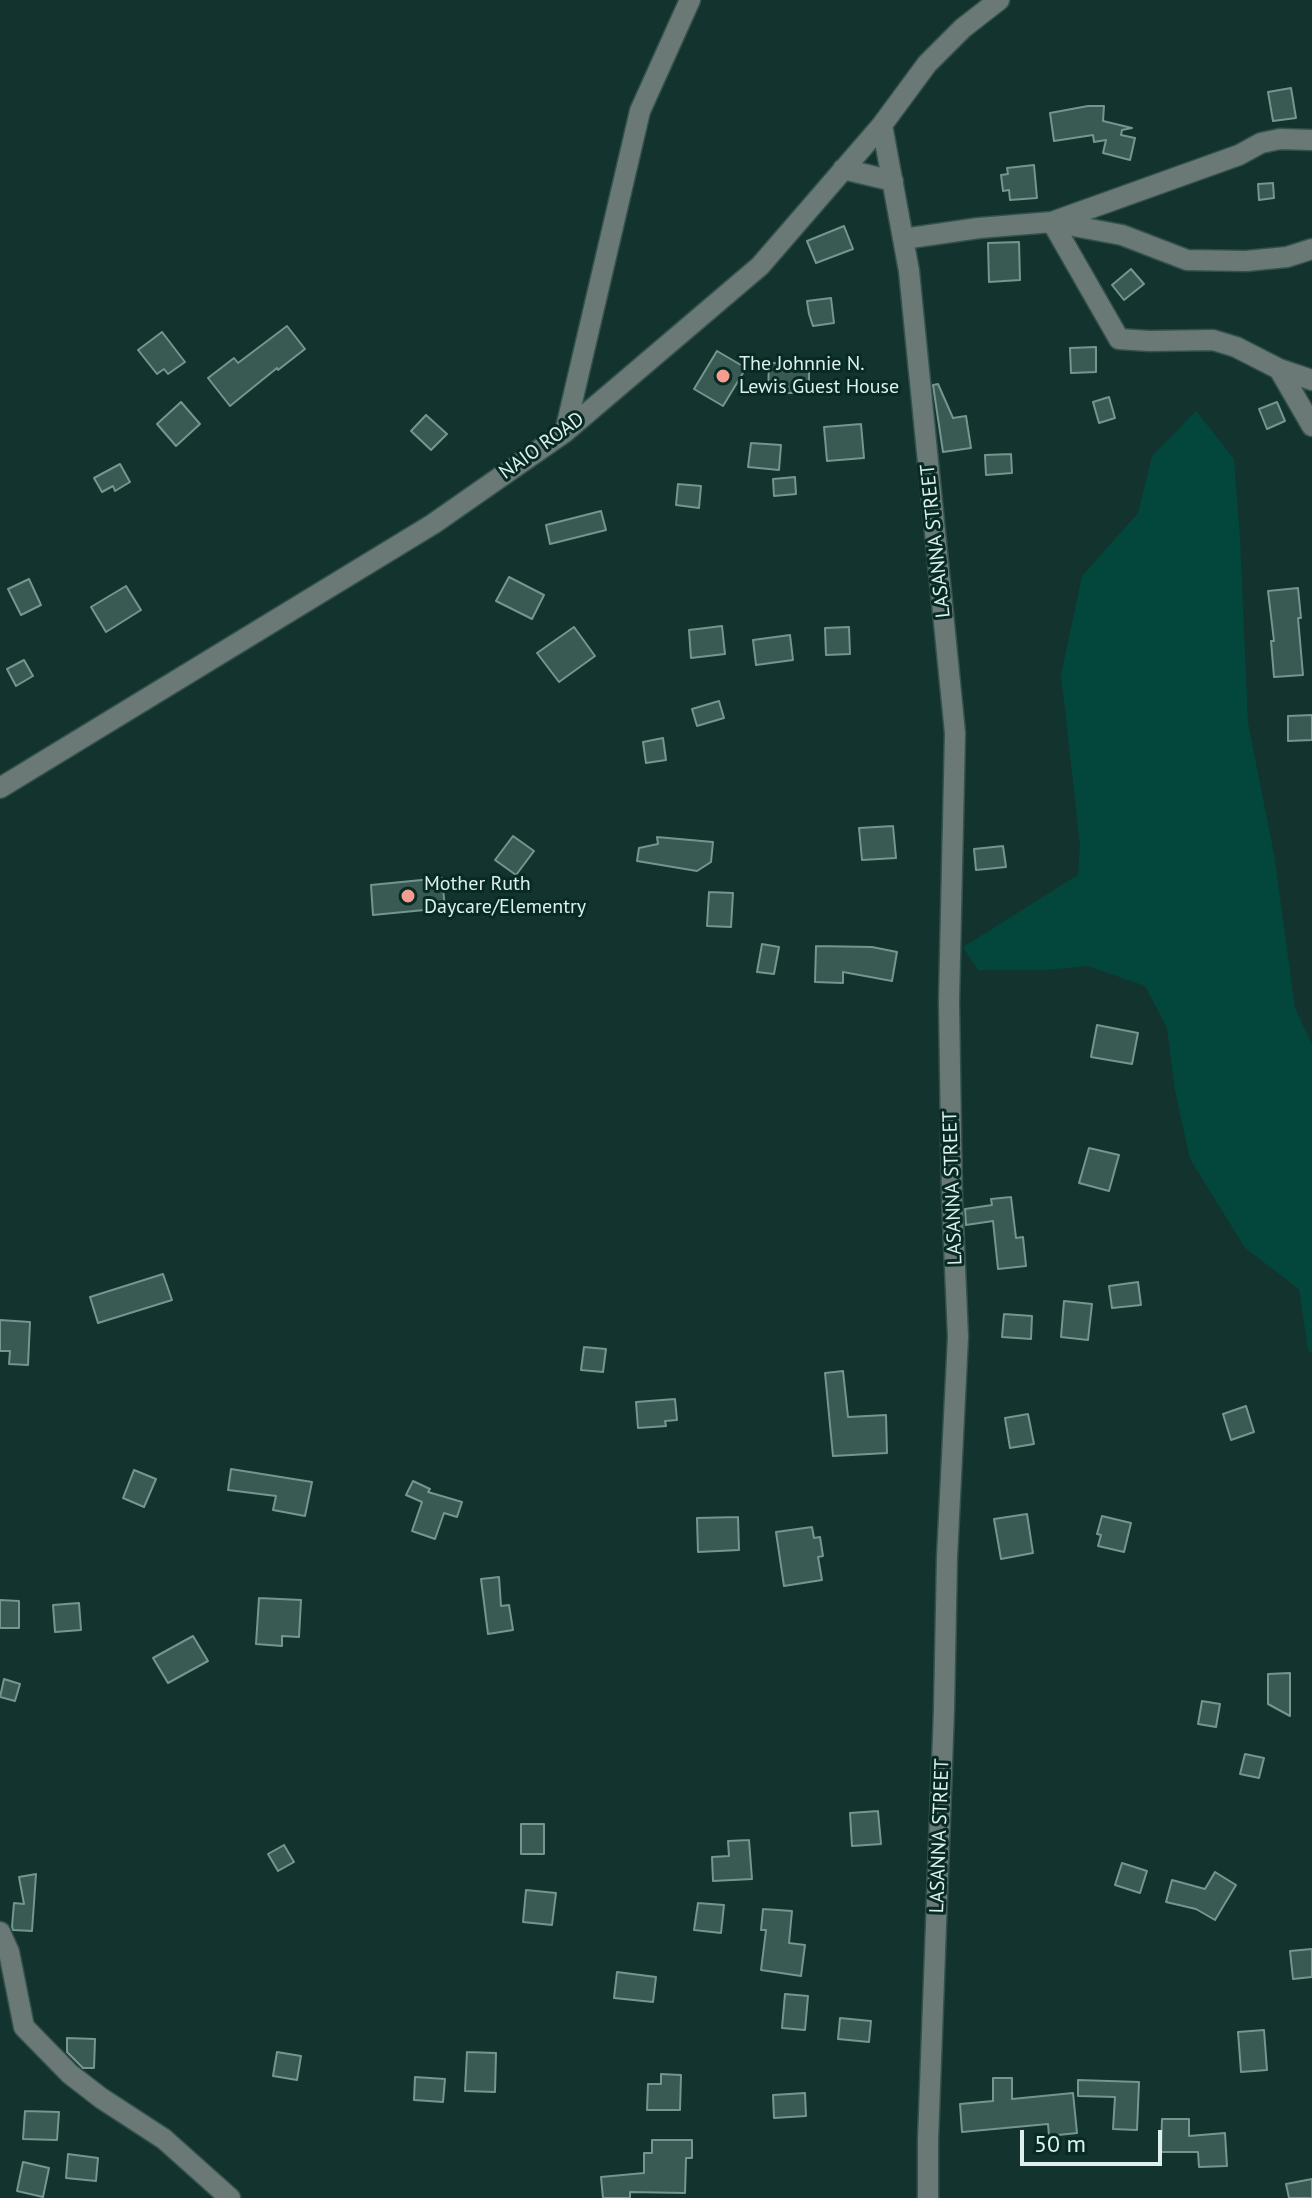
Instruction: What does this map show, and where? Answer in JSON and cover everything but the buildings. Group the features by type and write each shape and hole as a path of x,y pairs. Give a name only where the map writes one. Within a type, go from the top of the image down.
{"street":[{"path":"565,432 640,111 690,0"},
{"name":"NAIO ROAD","path":"0,788 433,524 565,432 760,266 882,125 927,64 963,28 999,0"},
{"name":"LASANNA STREET","path":"882,125 909,271 955,733 949,1002 958,1337 947,1557 928,2198"},
{"path":"903,239 1052,222 1239,155 1261,143 1280,139 1312,140"},
{"path":"843,169 893,181"},
{"path":"1052,222 1122,235 1187,260 1246,261 1287,257 1312,249"},
{"path":"1052,222 1119,339 1213,340 1312,380"},
{"path":"1279,369 1312,426"},
{"path":"0,1932 9,1952 24,2027 70,2074 164,2139 230,2198"}],"green space":[{"path":"1196,411 1234,459 1248,723 1274,854 1295,1008 1312,1044 1312,1354 1308,1349 1299,1289 1245,1248 1190,1159 1175,1090 1167,1028 1145,986 1088,966 1046,970 978,970 963,947 1078,875 1080,844 1061,675 1082,576 1138,513 1152,456"}],"place":[{"name":"The Johnnie N. Lewis Guest House","path":"723,376"},
{"name":"Mother Ruth Daycare/Elementry","path":"408,896"}]}
